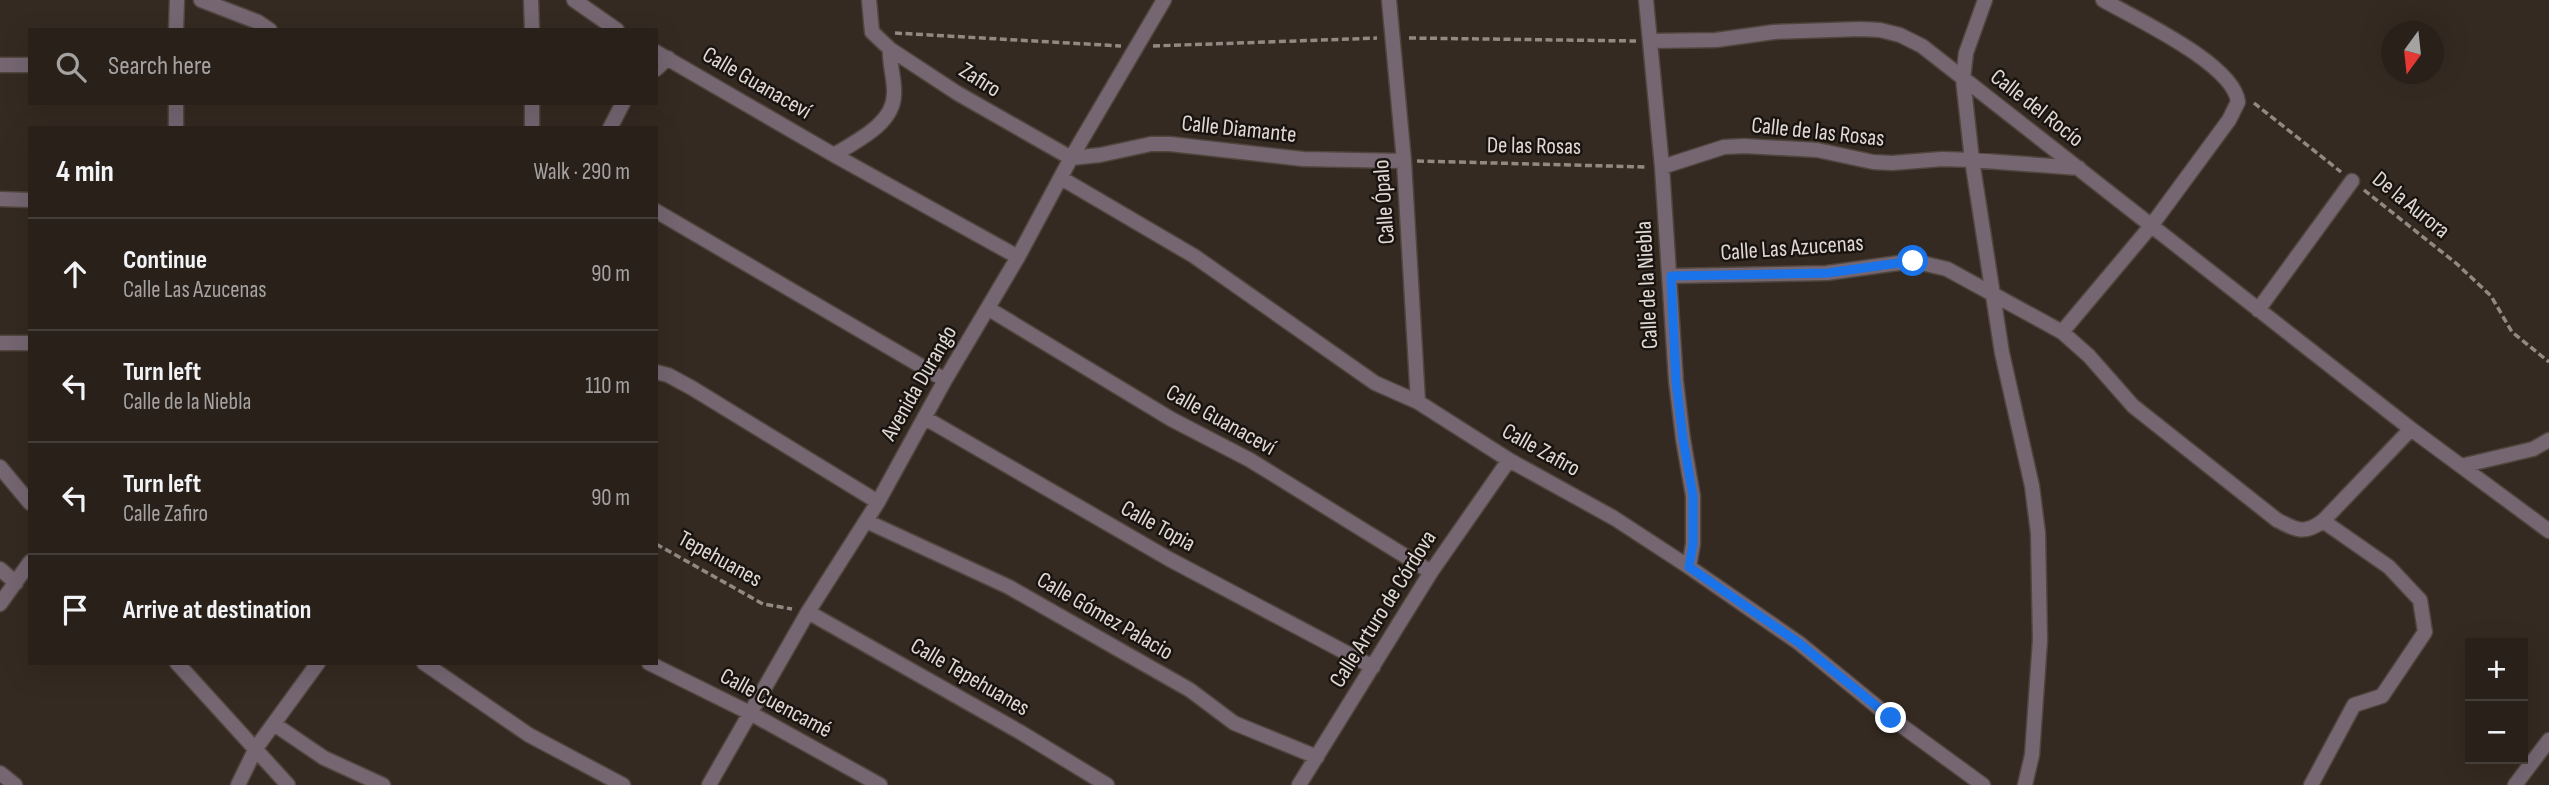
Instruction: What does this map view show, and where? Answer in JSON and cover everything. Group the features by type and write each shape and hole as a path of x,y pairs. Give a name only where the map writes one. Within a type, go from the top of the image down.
{"street":[{"path":"176,28 177,0"},
{"path":"201,0 267,28"},
{"path":"531,0 532,28"},
{"path":"575,0 614,28"},
{"name":"Zafiro","path":"869,0 872,32 890,49 1012,126 1071,158"},
{"name":"Avenida Durango","path":"709,785 808,612 878,502 945,380 989,309 1071,158 1164,0"},
{"name":"Calle Ópalo","path":"1389,0 1404,160 1418,402"},
{"name":"Calle de la Niebla","path":"1646,0 1671,276 1676,381 1693,496 1693,544 1689,567"},
{"path":"1985,0 1966,53 1963,79 1972,160 2002,353 2032,486 2038,533 2040,640 2032,755 2025,785"},
{"path":"2062,332 2151,226 2237,108 2238,102 2235,89 2177,40 2103,0"},
{"name":"Calle del Rocío","path":"1651,41 1716,40 1774,32 1880,30 1900,35 1922,46 2411,429 2549,531"},
{"path":"834,155 861,138 890,111 895,95 890,49"},
{"name":"Calle Guanaceví","path":"662,55 1018,257"},
{"path":"0,65 28,65"},
{"path":"176,105 176,126"},
{"path":"532,105 532,126"},
{"path":"611,126 622,105"},
{"name":"Calle Diamante","path":"1071,158 1160,144 1303,159 1404,160"},
{"name":"Calle de las Rosas","path":"1662,167 1724,147 1744,146 1817,150 1873,162 1942,159 2079,168"},
{"name":"Calle Zafiro","path":"1061,178 1195,256 1375,383 1418,402 1509,460 1614,518 1689,567 1799,643 1891,718 1983,785"},
{"path":"2258,310 2353,181"},
{"path":"0,200 28,200"},
{"path":"658,212 945,380"},
{"name":"Calle Las Azucenas","path":"1671,276 1827,273 1913,261 1947,270 2062,332 2089,356 2133,406 2277,520 2296,530 2312,529 2323,521"},
{"name":"Calle Guanaceví","path":"989,309 1171,419 1250,460 1431,572"},
{"path":"0,343 28,343"},
{"path":"660,372 878,502"},
{"name":"Calle Topia","path":"925,418 1169,559 1373,667"},
{"path":"2311,785 2354,705 2382,696 2425,632 2420,600 2389,567 2323,521 2411,429"},
{"path":"2461,466 2533,449 2549,440"},
{"name":"Calle Arturo de Córdova","path":"1299,785 1431,572 1509,460"},
{"path":"0,467 28,501"},
{"name":"Calle Gómez Palacio","path":"866,522 1010,587 1190,690 1234,723 1317,757"},
{"path":"0,604 28,565"},
{"path":"0,569 16,583"},
{"name":"Calle Tepehuanes","path":"808,612 1020,732 1107,785"},
{"path":"179,665 288,785"},
{"path":"238,785 256,748 317,665"},
{"path":"427,665 529,735 623,785"},
{"name":"Calle Cuencamé","path":"653,665 752,714 880,785"},
{"path":"274,724 324,758 383,785"},
{"path":"2515,785 2549,740"},
{"path":"0,773 15,785"}],"path":[{"path":"1391,38 1651,41"},
{"name":"De la Aurora","path":"2235,89 2457,264 2491,296 2512,332 2549,362"},
{"name":"De las Rosas","path":"1404,160 1662,167"},
{"name":"Tepehuanes","path":"658,545 763,604 808,612"}],"route":[{"path":"1891,718 1799,643 1689,567 1693,544 1693,496 1676,381 1671,276 1827,273 1913,261"}]}
